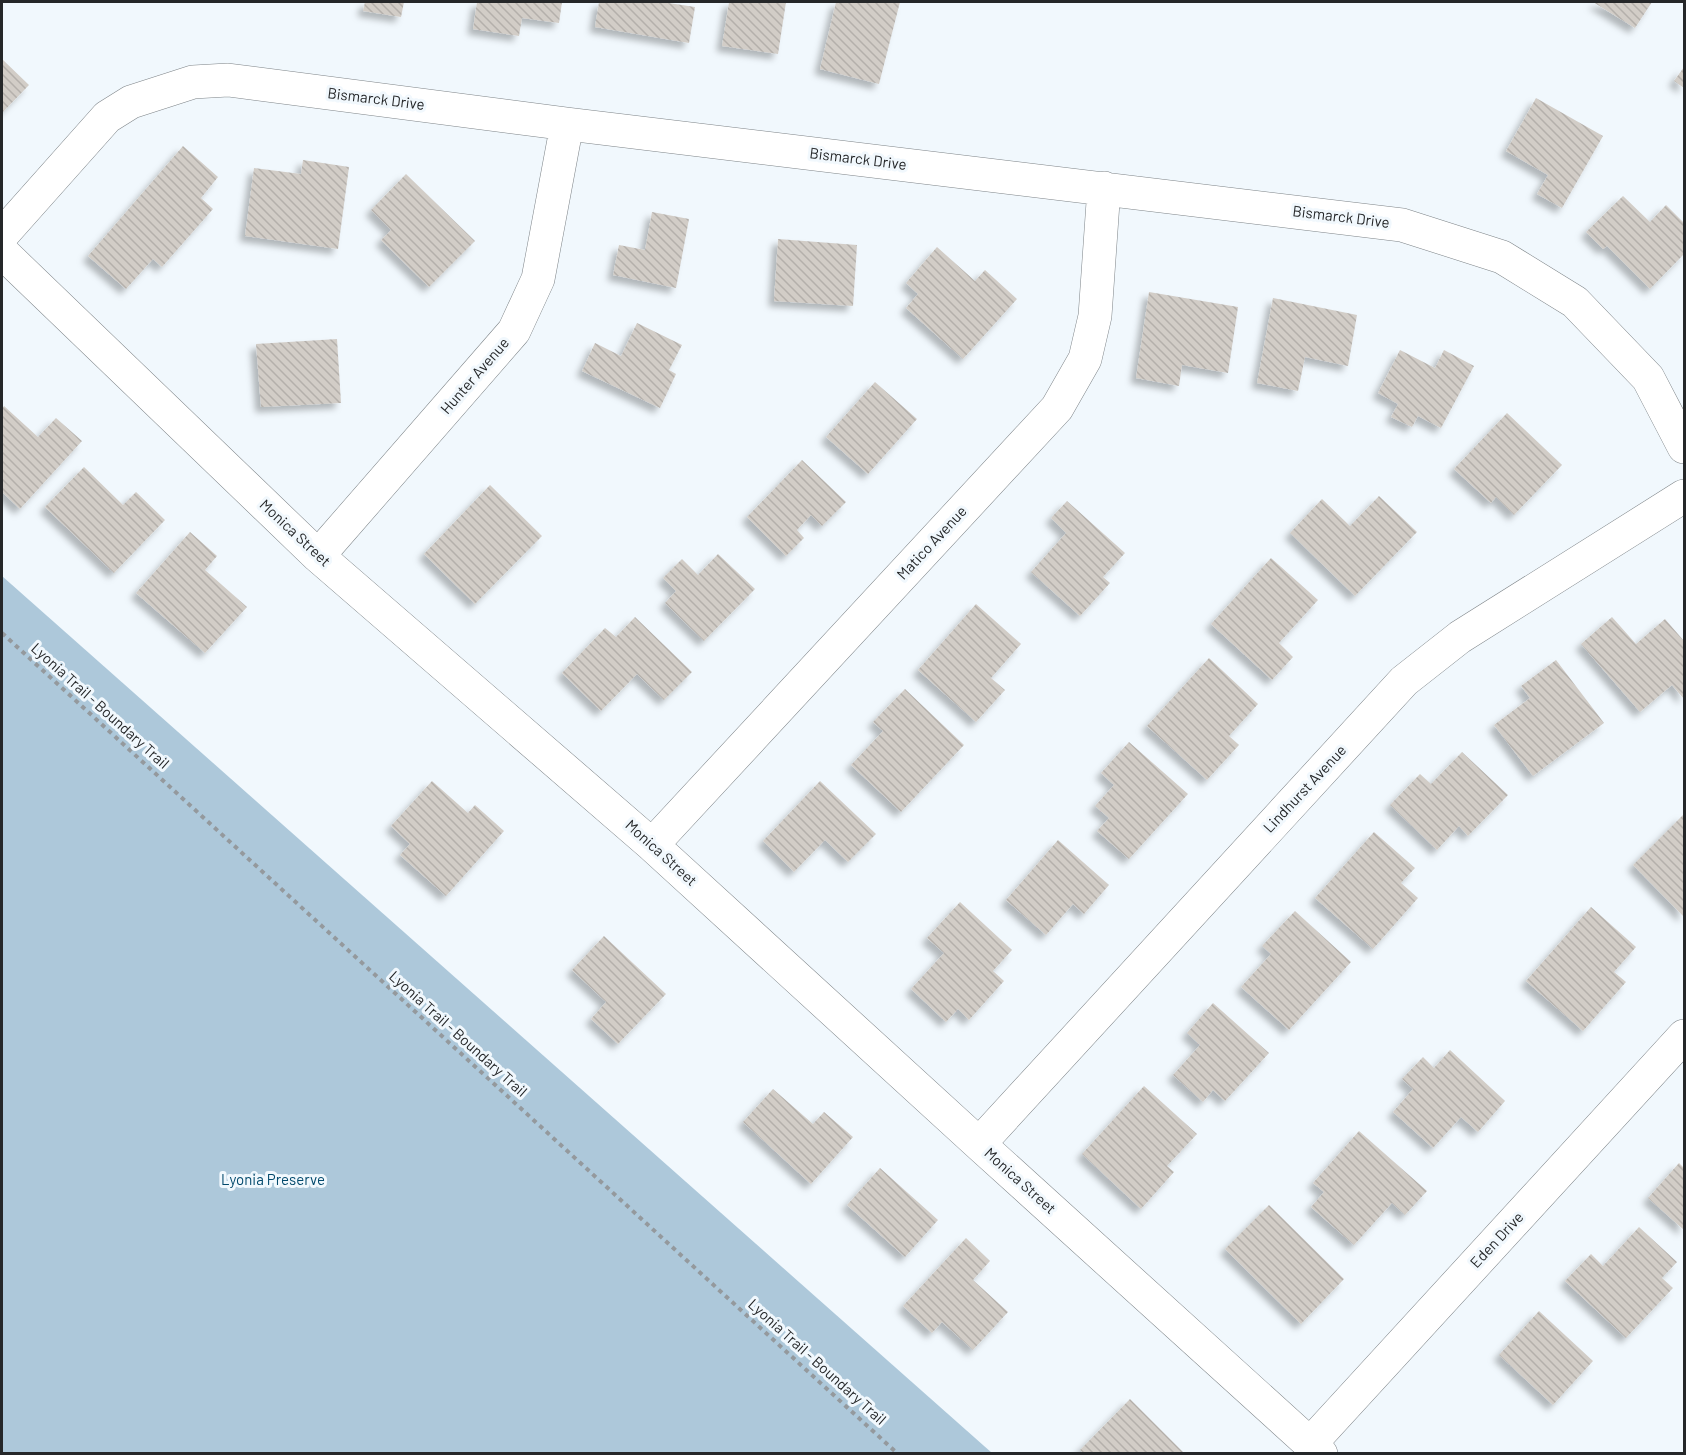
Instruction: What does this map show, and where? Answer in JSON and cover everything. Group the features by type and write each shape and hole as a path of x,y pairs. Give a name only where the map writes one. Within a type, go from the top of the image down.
{"street":[{"name":"Bismarck Drive","path":"2,235 107,117 130,102 193,82 228,80 567,124 1402,225 1502,257 1575,302 1648,378 1684,447"},
{"name":"Hunter Avenue","path":"318,556 514,331 538,279 567,124"},
{"name":"Matico Avenue","path":"652,845 1057,408 1084,358 1095,316 1104,188"},
{"name":"Monica Street","path":"2,252 318,556 652,845 1316,1449"},
{"name":"Lindhurst Avenue","path":"979,1144 1404,681 1460,637 1684,496"},
{"name":"Eden Drive","path":"1316,1449 1684,1036"}],"path":[{"name":"Lyonia Trail - Boundary Trail","path":"2,633 898,1454"}],"green space":[{"name":"Lyonia Preserve","path":"2,576 992,1453 2,1453"}],"building":[{"path":"365,2 404,2 401,17 363,11"},
{"path":"477,2 562,2 559,23 522,18 519,36 473,29"},
{"path":"599,2 662,2 695,7 689,43 595,27"},
{"path":"729,2 786,2 778,54 722,46"},
{"path":"836,2 900,2 879,84 820,69"},
{"path":"1593,2 1652,2 1635,28"},
{"path":"2,59 29,85 2,113"},
{"path":"1684,67 1684,88 1674,81"},
{"path":"1536,98 1603,136 1562,208 1537,194 1548,175 1506,151"},
{"path":"183,146 218,177 201,198 213,209 162,267 153,259 126,289 88,256"},
{"path":"303,160 349,167 338,249 245,236 254,168 301,174"},
{"path":"406,174 475,241 429,287 381,240 391,230 371,210"},
{"path":"1623,196 1650,222 1666,205 1684,223 1684,254 1650,289 1607,246 1603,249 1586,232"},
{"path":"652,212 689,219 676,288 613,275 619,245 645,250"},
{"path":"778,239 857,245 853,306 774,301"},
{"path":"937,247 975,281 985,270 1017,299 963,359 906,308 918,294 906,283"},
{"path":"1149,292 1238,307 1228,373 1182,365 1179,386 1136,378"},
{"path":"1273,298 1357,315 1348,366 1305,357 1298,391 1257,383"},
{"path":"637,323 682,345 669,370 676,374 660,408 582,371 595,343 621,356"},
{"path":"337,339 341,403 261,407 256,344"},
{"path":"1400,350 1435,368 1444,350 1474,366 1441,428 1418,416 1412,427 1391,417 1398,404 1378,393"},
{"path":"875,382 917,419 868,474 826,437"},
{"path":"4,406 38,437 56,418 82,441 20,509 2,492 2,409"},
{"path":"1507,413 1562,465 1514,515 1496,497 1491,503 1454,469"},
{"path":"802,460 846,502 822,526 811,515 797,530 804,538 786,556 747,517"},
{"path":"84,467 123,505 136,492 165,520 114,573 45,507"},
{"path":"490,485 542,536 475,604 424,554"},
{"path":"1379,496 1417,532 1355,596 1290,533 1322,499 1350,526"},
{"path":"1067,501 1125,553 1103,577 1110,583 1080,616 1031,572 1066,533 1051,518"},
{"path":"190,532 217,556 205,570 247,607 205,653 136,593"},
{"path":"718,554 755,589 704,641 665,603 676,591 663,578 682,559 698,575"},
{"path":"1271,558 1318,600 1279,643 1293,657 1272,680 1211,624"},
{"path":"976,604 1021,644 991,678 1005,690 976,722 918,670"},
{"path":"635,617 692,672 664,700 637,674 601,711 562,673 605,628 616,637"},
{"path":"1612,617 1636,644 1665,619 1684,641 1684,699 1672,685 1640,712 1581,644"},
{"path":"1209,658 1258,704 1229,736 1239,745 1207,780 1147,726"},
{"path":"1556,660 1604,723 1533,776 1494,725 1530,698 1521,686"},
{"path":"905,689 964,745 901,812 851,765 883,731 873,722"},
{"path":"1129,742 1188,794 1129,859 1097,831 1109,818 1095,806 1114,785 1101,773"},
{"path":"1462,752 1508,795 1468,836 1459,826 1437,850 1390,805 1420,774 1431,784"},
{"path":"432,781 468,813 475,805 504,831 446,896 400,855 410,844 391,826"},
{"path":"820,781 876,834 848,862 825,840 794,872 763,841"},
{"path":"1684,814 1684,917 1633,865"},
{"path":"1374,832 1415,868 1401,883 1418,898 1373,949 1315,898"},
{"path":"1058,840 1109,885 1084,914 1073,904 1046,935 1006,900"},
{"path":"960,902 1012,950 993,971 1004,981 969,1020 958,1009 946,1022 911,989 944,953 927,938"},
{"path":"1591,907 1636,947 1614,972 1626,982 1583,1031 1526,981"},
{"path":"1295,911 1351,962 1289,1030 1241,987 1271,954 1262,946"},
{"path":"604,936 666,994 618,1044 591,1019 606,1002 572,970"},
{"path":"1213,1003 1269,1053 1225,1101 1213,1090 1203,1102 1173,1075 1200,1045 1187,1033"},
{"path":"1450,1050 1505,1101 1478,1132 1461,1117 1433,1148 1393,1112 1413,1089 1402,1079 1423,1057 1434,1068"},
{"path":"1144,1086 1197,1134 1167,1166 1174,1172 1141,1209 1082,1154"},
{"path":"773,1089 813,1124 824,1112 853,1137 811,1184 743,1122"},
{"path":"1359,1131 1427,1191 1405,1215 1392,1203 1354,1245 1311,1207 1324,1192 1313,1183"},
{"path":"1679,1163 1684,1168 1684,1230 1648,1198"},
{"path":"880,1168 938,1220 905,1257 847,1205"},
{"path":"1269,1205 1344,1279 1301,1324 1225,1249"},
{"path":"1639,1227 1677,1262 1662,1278 1673,1288 1626,1338 1565,1281 1591,1254 1603,1266"},
{"path":"966,1238 990,1261 973,1280 1008,1312 973,1350 942,1322 932,1333 903,1306"},
{"path":"1539,1311 1593,1361 1553,1405 1499,1355"},
{"path":"1130,1399 1183,1452 1182,1454 1084,1454 1080,1450"}]}
